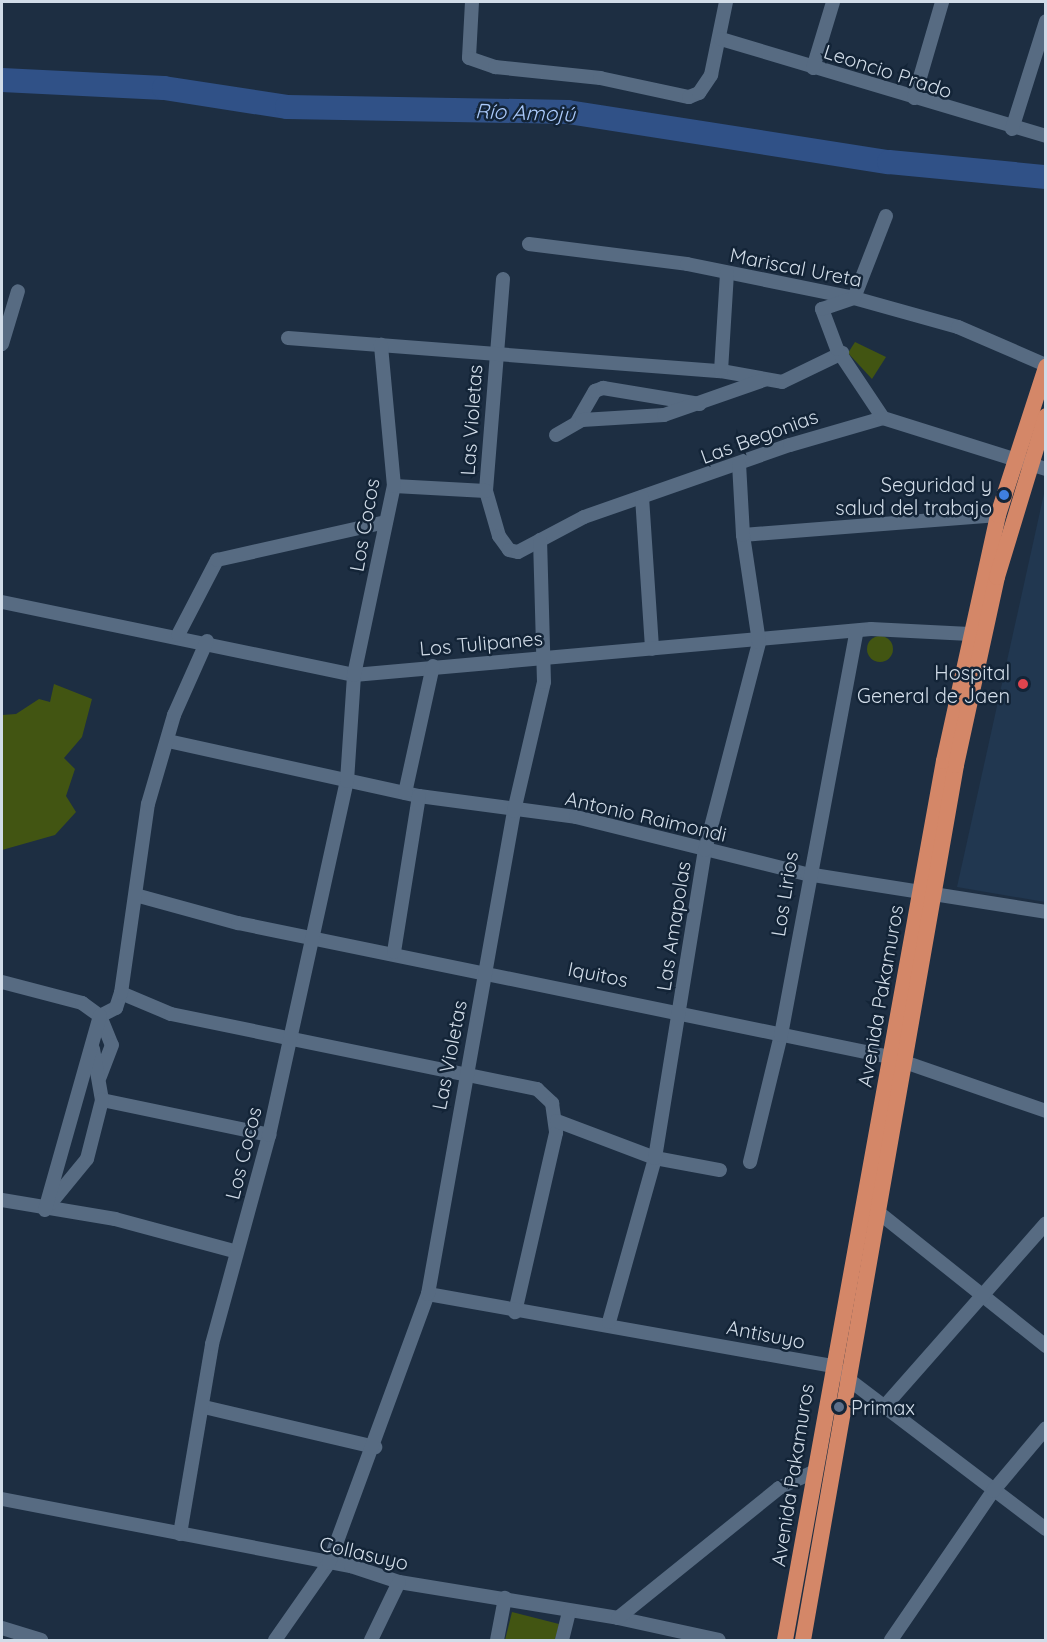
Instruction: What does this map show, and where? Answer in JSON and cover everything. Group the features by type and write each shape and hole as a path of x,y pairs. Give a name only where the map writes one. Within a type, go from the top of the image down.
{"highway":[{"name":"Avenida Pakamuros","path":"926,891 1021,462 1046,366"},
{"name":"Avenida Pakamuros","path":"803,1641 846,1378 878,1212 898,1058 970,634 998,515 1021,462 1046,416"},
{"name":"Avenida Pakamuros","path":"785,1641 831,1366 898,1058"}],"street":[{"path":"472,2 470,58 495,67 600,78 689,97 699,93 711,75 721,39 726,2"},
{"path":"813,68 833,2"},
{"path":"914,98 942,2"},
{"path":"1012,129 1046,21"},
{"name":"Leoncio Prado","path":"721,39 1012,129 1046,136"},
{"path":"883,418 842,353 822,309 854,298 886,216"},
{"name":"Mariscal Ureta","path":"529,244 727,273 854,298 958,327 1046,366"},
{"path":"721,371 727,273"},
{"name":"Las Violetas","path":"503,279 486,491 503,545 518,552"},
{"path":"2,344 18,291"},
{"path":"288,338 721,371 782,382 842,353"},
{"name":"Los Cocos","path":"180,1534 204,1407 212,1344 269,1135 347,781 354,675 394,486 381,345"},
{"path":"577,422 664,415 766,380"},
{"path":"556,435 577,422 596,391 603,388 700,404"},
{"name":"Las Begonias","path":"518,552 540,540 642,497 849,424 883,418 1046,469"},
{"name":"Las Amapolas","path":"609,1322 655,1158 705,850 759,642 743,535 739,464"},
{"path":"394,486 486,491"},
{"path":"642,497 652,649"},
{"path":"743,535 998,515"},
{"path":"178,635 217,560 386,522"},
{"name":"Las Violetas","path":"275,1641 329,1563 375,1448 428,1294 465,1073 514,811 547,657 540,540"},
{"name":"Los Tulipanes","path":"2,602 207,641 354,675 433,666 855,633 970,634"},
{"name":"Los Lirios","path":"750,1162 781,1035 807,874 855,633"},
{"path":"100,1016 116,1008 121,993 139,896 148,804 187,680 207,641"},
{"path":"394,952 412,795 433,666"},
{"name":"Antonio Raimondi","path":"168,741 412,795 514,811 576,817 807,874 926,891 1046,912"},
{"name":"Iquitos","path":"139,896 312,939 394,952 484,973 679,1011 781,1035 898,1058 1046,1111"},
{"path":"2,982 82,1003 100,1016 112,1045 100,1077"},
{"path":"121,993 147,1008 291,1040 537,1089 552,1103 557,1121 515,1312"},
{"path":"45,1210 93,1049 100,1016"},
{"path":"45,1210 87,1158 102,1100 100,1077 93,1049"},
{"path":"102,1100 269,1135"},
{"path":"557,1121 655,1158 720,1170"},
{"path":"2,1200 45,1210 124,1221 237,1252"},
{"path":"878,1212 987,1295 1046,1346"},
{"path":"884,1407 987,1295 1046,1223"},
{"name":"Antisuyo","path":"428,1294 515,1312 609,1322 831,1366 1046,1529"},
{"path":"204,1407 375,1448"},
{"path":"891,1641 993,1491 1046,1428"},
{"path":"618,1618 779,1488 814,1472"},
{"name":"Collasuyo","path":"2,1499 329,1563 399,1582 618,1618 663,1635 719,1641"},
{"path":"371,1641 399,1582"},
{"path":"497,1641 505,1598"},
{"path":"562,1641 569,1611"},
{"path":"2,1628 41,1641"}],"shaded area":[{"name":"Hospital General de Jaen","path":"1045,489 1045,902 957,887"}],"green space":[{"path":"855,342 886,357 872,379 848,353"},
{"path":"880,636 889,640 893,649 889,658 880,662 871,658 867,649 871,640"},
{"path":"54,684 92,699 82,737 64,758 75,769 66,796 76,812 55,835 2,850 2,715 16,714 39,699 50,702"},
{"path":"512,1612 559,1624 555,1640 505,1640"}],"waterway":[{"name":"Río Amojú","path":"2,80 164,88 287,107 568,112 889,162 1046,177"}],"place":[{"name":"Seguridad y salud del trabajo","path":"1004,495"},
{"name":"Hospital General de Jaen","path":"1023,684"},
{"name":"Primax","path":"839,1407"}]}
